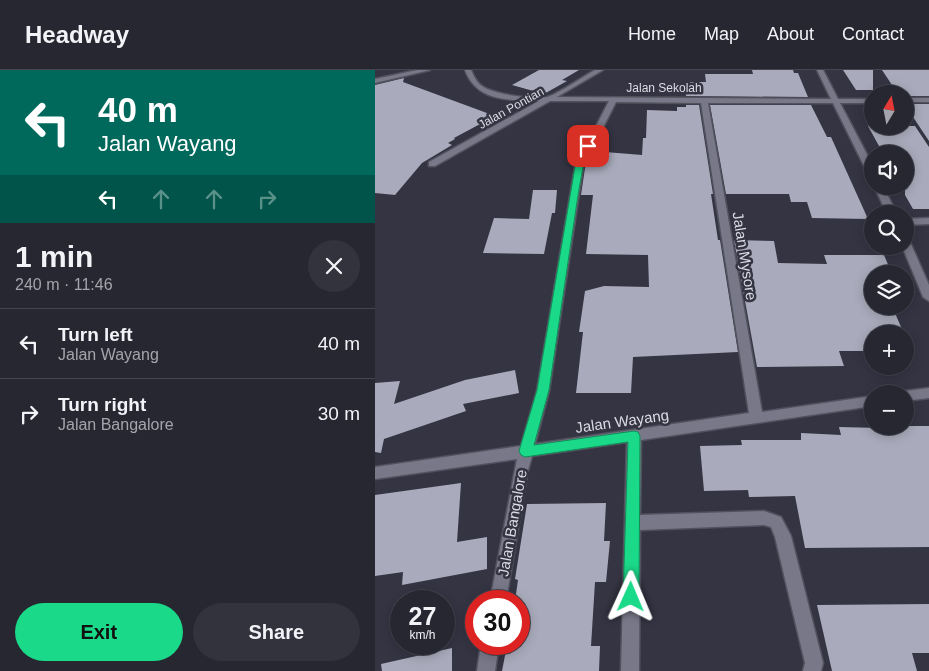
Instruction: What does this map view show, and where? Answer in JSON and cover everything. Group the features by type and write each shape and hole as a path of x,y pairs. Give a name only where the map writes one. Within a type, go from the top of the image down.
{"street":[{"path":"375,81 427,70"},
{"name":"Jalan Sekolah","path":"468,70 473,82 479,89 517,97 613,100 864,100"},
{"name":"Jalan Pontian","path":"432,164 600,70"},
{"path":"820,70 864,158"},
{"name":"Jalan Bangalore","path":"500,590 525,451 543,390 579,167 613,100"},
{"name":"Jalan Mysore","path":"704,100 756,418"},
{"path":"914,100 929,100"},
{"path":"914,222 929,222"},
{"path":"911,255 929,296"},
{"path":"914,395 929,393"},
{"name":"Jalan Wayang","path":"375,473 864,402"},
{"path":"630,671 634,436"},
{"path":"632,523 764,518 776,522 783,536 814,663 813,671"},
{"path":"486,671 488,655"}],"building":[{"path":"539,70 579,70 562,80 567,81 544,94 512,85"},
{"path":"752,70 793,70 794,73 798,73 808,97 686,96 685,82 706,82 705,74 753,74"},
{"path":"843,70 873,70 873,85 864,85 864,90 856,90"},
{"path":"882,70 929,70 929,96 914,96 914,85 892,85"},
{"path":"404,78 403,82 495,116 454,138 448,143 452,145 422,163 395,195 375,193 375,85"},
{"path":"914,104 929,104 929,141 914,118"},
{"path":"686,105 699,105 718,240 720,240 738,352 633,357 631,393 576,393 583,332 579,332 585,291 604,286 649,287 648,255 586,254 593,195 581,195 585,168 593,151 642,155 643,138 646,138 647,110 677,111 677,107 686,107"},
{"path":"710,105 811,105 827,137 831,137 864,210 864,219 812,218 807,202 791,202 789,194 726,194"},
{"path":"915,126 929,147 929,209 914,209 914,205 911,205 905,195 914,195 914,145 878,145 873,135 914,135"},
{"path":"533,190 557,190 555,213 552,213 544,254 483,253 494,218 529,219"},
{"path":"734,240 774,241 778,263 827,264 824,255 884,255 888,265 864,265 864,315 896,315 900,325 864,325 864,351 839,351 844,366 757,367"},
{"path":"515,370 519,393 463,404 466,411 384,439 381,453 375,452 375,383 400,381 394,404 465,380"},
{"path":"914,426 929,426 929,547 805,548 795,496 749,497 748,490 704,491 700,446 742,445 741,440 801,440 801,433 841,435 839,427 864,428 864,435 914,435"},
{"path":"461,483 457,542 487,537 487,569 402,585 403,572 375,576 375,495"},
{"path":"606,503 604,541 610,541 606,582 595,582 591,646 600,646 599,671 502,671 505,655 530,655 530,590 517,590 518,580 515,579 527,504"},
{"path":"929,604 929,653 912,653 917,671 832,671 817,605"},
{"path":"421,655 452,655 452,671 382,671 381,664"}],"route":[{"path":"588,146 579,167 573,195 543,390 525,451 634,436 631,597"}]}
